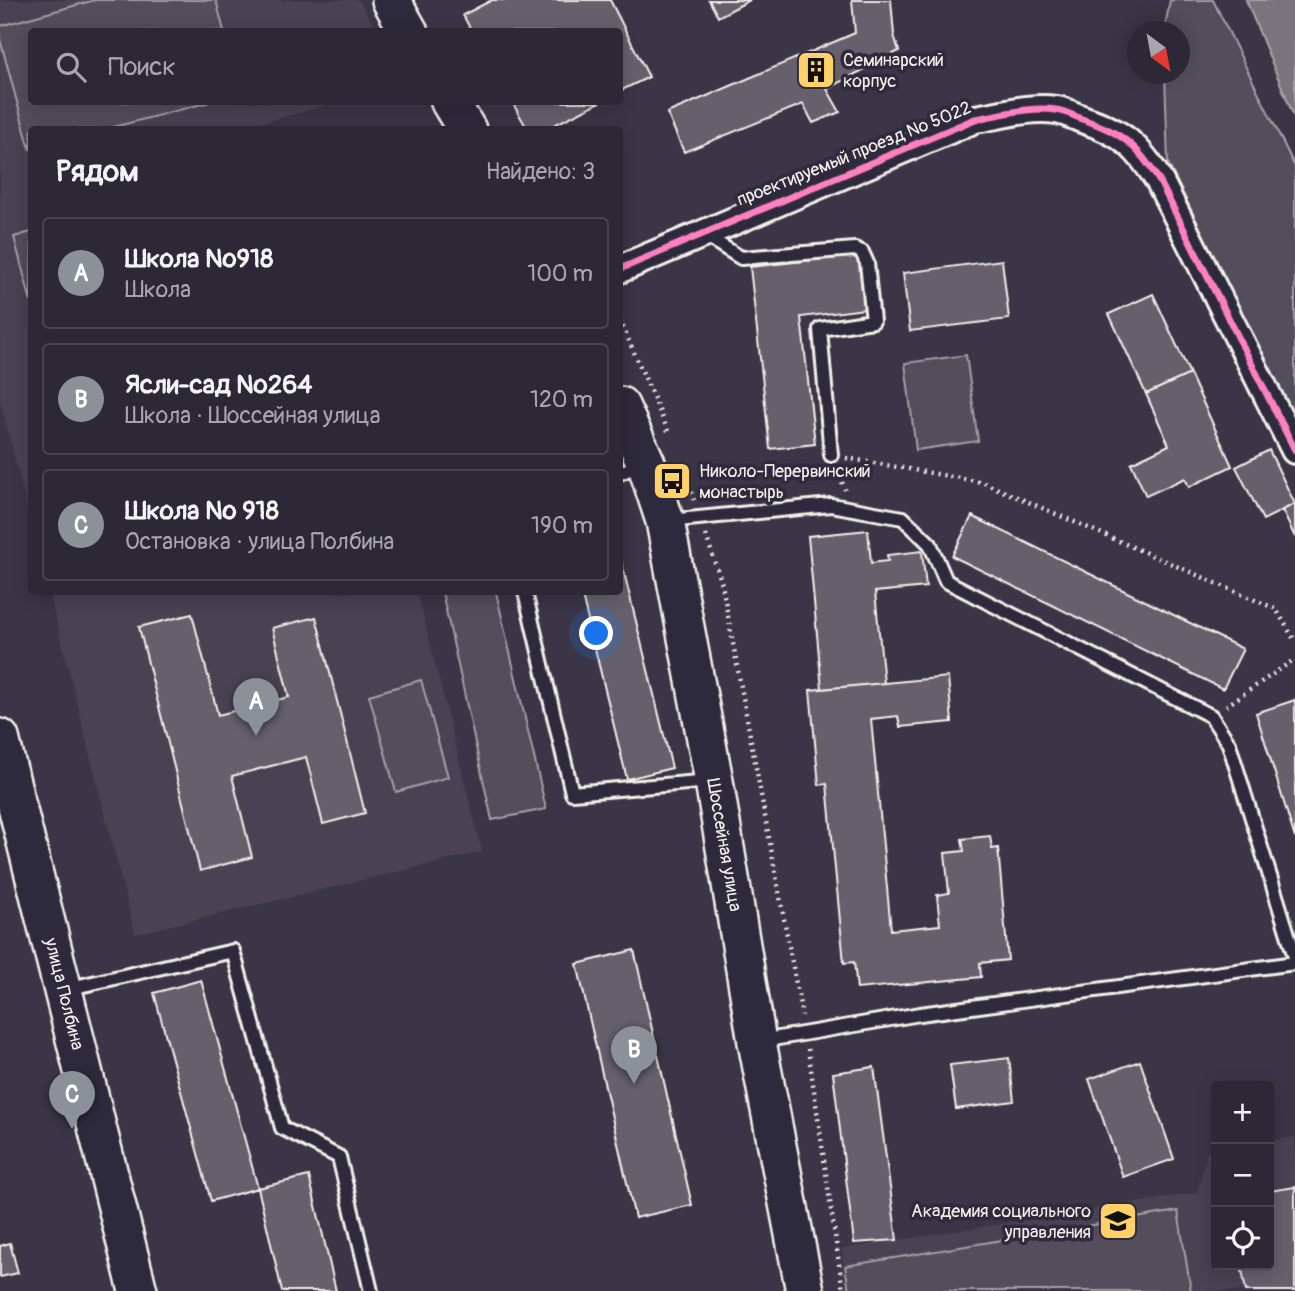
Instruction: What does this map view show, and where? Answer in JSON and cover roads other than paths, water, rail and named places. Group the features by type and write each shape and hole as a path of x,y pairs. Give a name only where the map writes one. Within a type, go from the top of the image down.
{"main road":[{"path":"391,0 407,28"},
{"path":"452,105 465,126"},
{"name":"Шоссейная улица","path":"623,420 633,468 665,521 804,1291"},
{"name":"улица Полбина","path":"0,738 138,1291"}],"street":[{"name":"проектируемый проезд № 5022","path":"623,267 975,119 1021,111 1056,110 1108,128 1130,142 1144,156 1160,182 1295,450"}],"lane":[{"path":"703,234 741,258 855,249 862,252 867,263 873,321 820,329 831,455"},
{"path":"665,521 831,505 903,518 930,544 946,581 1212,716 1229,744 1295,957"},
{"path":"526,595 572,793 714,781"},
{"path":"62,990 233,951 282,1128 339,1157 370,1291"},
{"path":"757,1041 919,1014 1295,962"}],"place":[{"name":"Семинарский корпус","path":"816,70"},
{"name":"Николо-Перервинский монастырь","path":"672,481"},
{"name":"Школа №918","path":"256,736"},
{"name":"Ясли-сад №264","path":"634,1084"},
{"name":"Школа № 918","path":"72,1129"},
{"name":"Академия социального управления","path":"1118,1221"}]}
